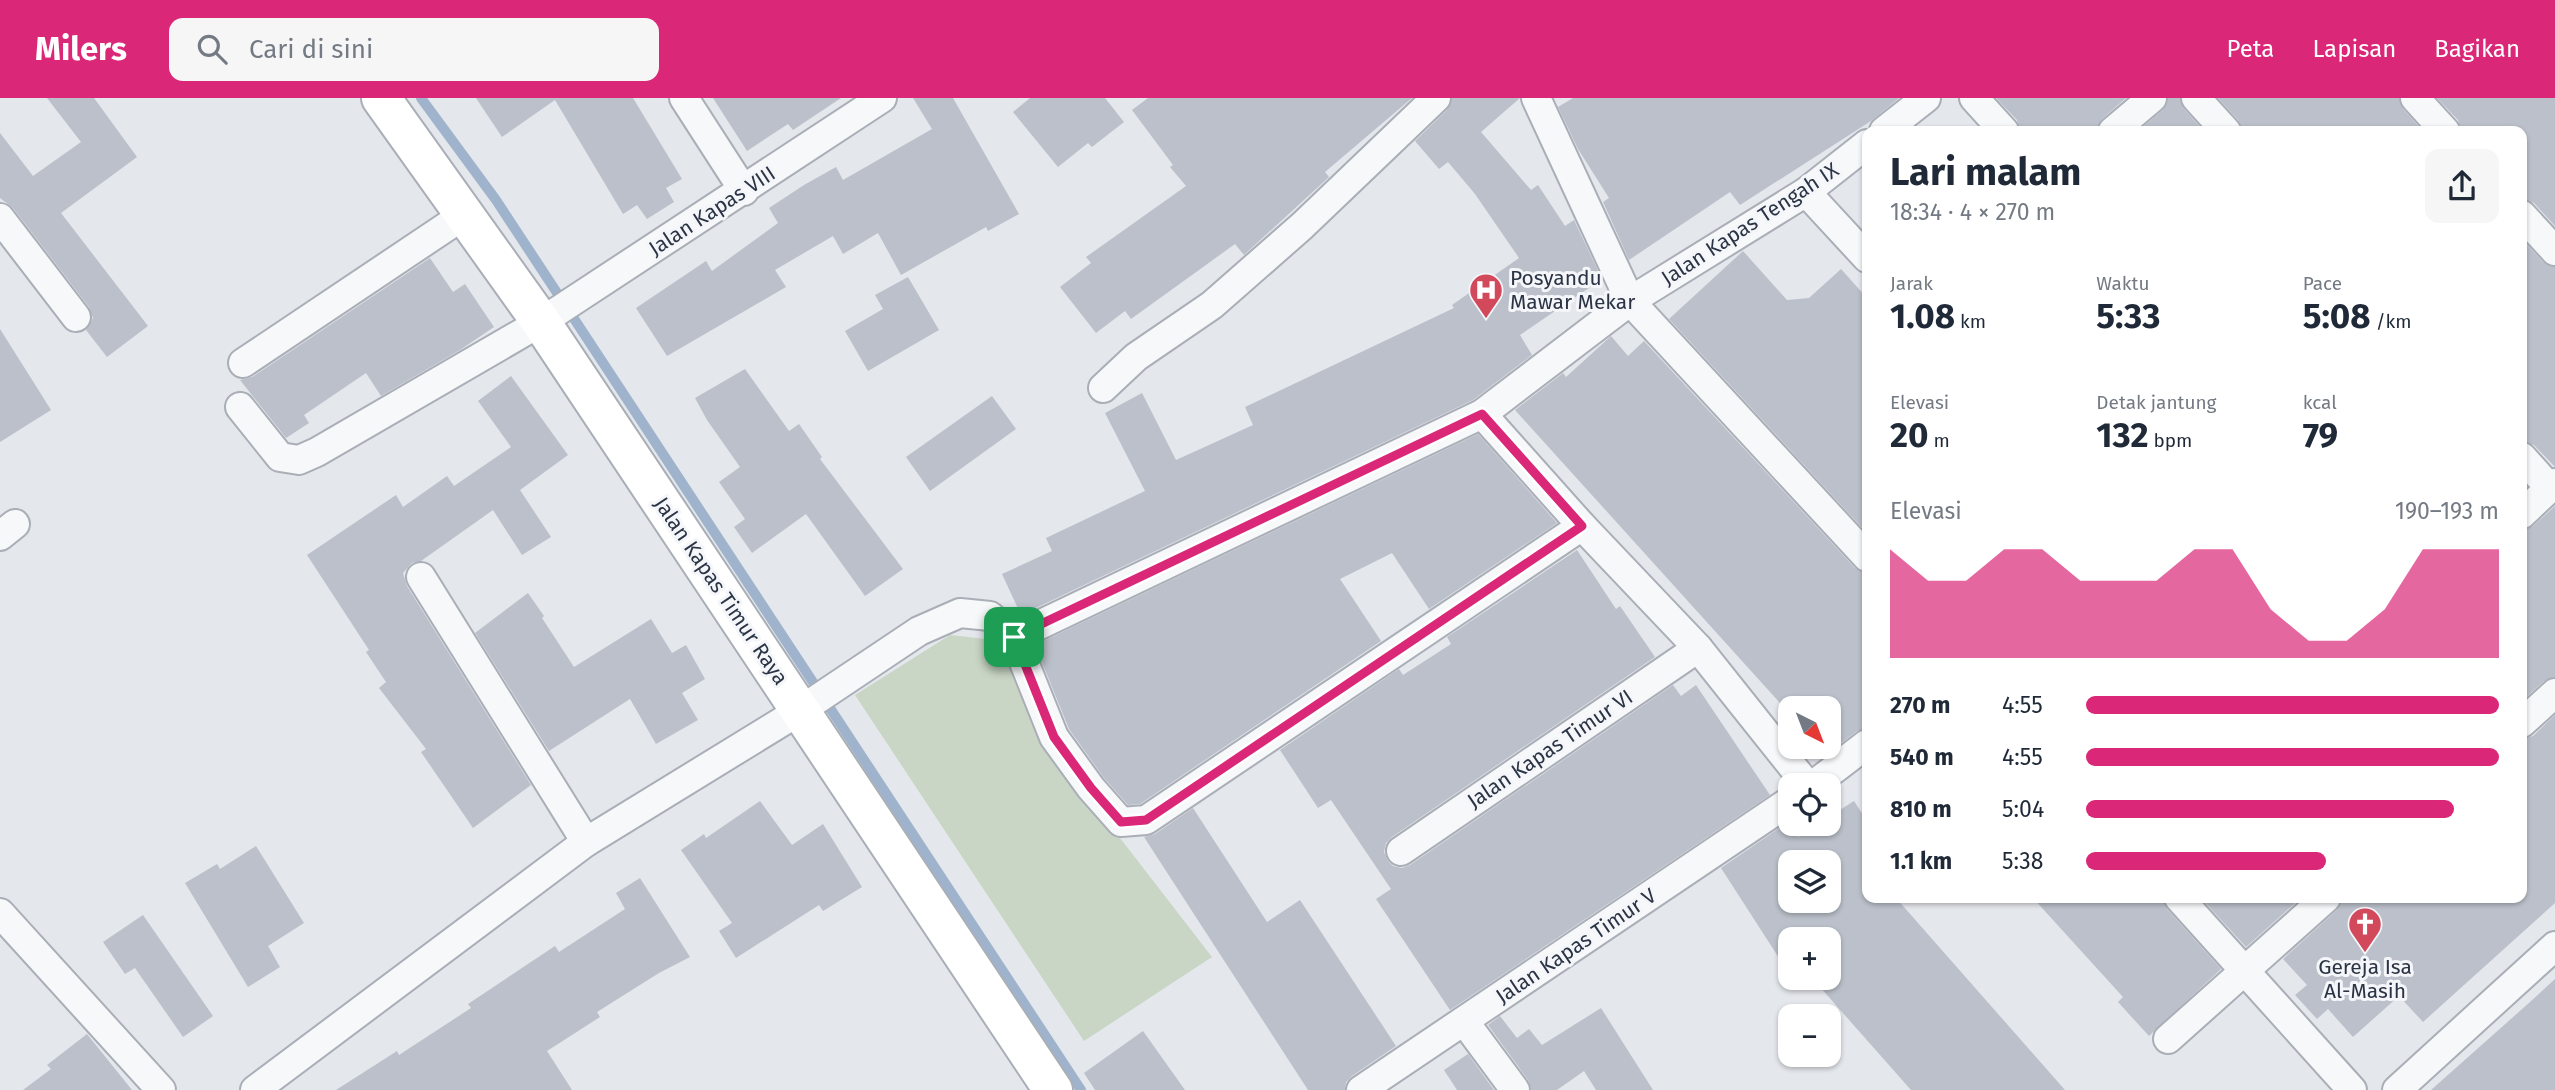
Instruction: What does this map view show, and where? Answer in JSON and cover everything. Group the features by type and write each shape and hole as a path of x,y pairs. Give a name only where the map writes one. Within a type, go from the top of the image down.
{"street":[{"name":"Jalan Kapas Timur Raya","path":"381,98 543,320 804,708 1053,1090"},
{"path":"684,98 744,191"},
{"name":"Jalan Kapas VIII","path":"240,407 280,457 299,460 317,452 543,320 744,191 882,98"},
{"path":"1103,388 1136,356 1212,305 1302,226 1436,98"},
{"path":"1536,98 1630,301 1862,552"},
{"path":"1890,126 1926,98"},
{"path":"1974,98 1999,126"},
{"path":"2119,126 2152,98"},
{"path":"2196,98 2221,126"},
{"path":"2415,98 2440,126"},
{"name":"Jalan Kapas Tengah IX","path":"1014,637 1482,414 1630,301 1806,192 1862,148"},
{"path":"1806,192 1862,253"},
{"path":"243,363 464,215"},
{"path":"0,218 76,317"},
{"path":"2527,220 2555,251"},
{"path":"1482,414 1582,526 1698,648 1799,773"},
{"path":"2527,462 2552,485 2527,509"},
{"path":"255,1090 586,842 804,708 919,631 960,613 990,615 1014,637 1054,737 1091,788 1121,822 1146,820 1582,526"},
{"path":"421,577 586,842"},
{"name":"Jalan Kapas Timur VI","path":"1401,851 1698,648"},
{"path":"2527,718 2555,693"},
{"path":"1828,773 1862,748"},
{"name":"Jalan Kapas Timur V","path":"1361,1090 1778,809"},
{"path":"2184,903 2352,1090"},
{"path":"2168,1039 2320,903"},
{"path":"0,913 161,1090"},
{"path":"2397,1090 2555,946"},
{"path":"1464,1021 1515,1090"}],"green space":[{"path":"950,635 1003,641 1042,737 1212,957 1084,1041 855,695"}],"building":[{"path":"47,98 94,98 137,157 61,213 148,326 107,357 86,330 93,318 89,307 13,208 0,198 0,133 33,176 81,142"},
{"path":"476,98 633,98 682,179 666,188 674,202 647,219 637,205 623,214 555,100 502,137"},
{"path":"713,98 841,98 793,130 788,124 747,151"},
{"path":"913,98 953,98 1019,214 988,231 986,227 901,275 878,233 843,254 833,236 775,270 786,287 667,356 636,308 706,261 712,271 778,223 769,208 804,185 836,167 843,180 932,129"},
{"path":"1030,98 1105,98 1124,122 1092,147 1088,143 1058,167 1013,112"},
{"path":"1148,98 1412,98 1325,172 1329,177 1244,255 1235,244 1131,319 1125,311 1096,333 1060,287 1091,263 1086,257 1186,186 1132,110"},
{"path":"1452,98 1520,98 1481,132 1531,190 1538,185 1565,226 1574,220 1602,279 1520,335 1532,355 1473,400 1021,615 1002,574 1052,551 1046,538 1145,491 1105,413 1142,393 1176,460 1253,425 1245,407 1454,308 1452,305 1519,258 1475,194 1448,162 1439,169 1415,141 1447,110"},
{"path":"1573,98 1899,98 1871,121 1740,205 1730,192 1629,260 1603,202 1609,198 1578,149 1558,107"},
{"path":"1996,98 2126,98 2102,119 2099,126 2019,126 2017,120"},
{"path":"2168,98 2180,98 2184,109 2199,126 2144,126 2163,110"},
{"path":"2218,98 2399,98 2403,109 2418,126 2240,126"},
{"path":"2437,98 2555,98 2555,226 2534,203 2527,201 2527,126 2460,126 2458,120"},
{"path":"2527,244 2543,262 2555,267 2555,467 2534,445 2527,443"},
{"path":"1743,251 1787,300 1809,298 1841,269 1862,292 1862,528 1669,319"},
{"path":"430,258 453,292 465,284 494,327 381,396 366,373 304,415 309,423 286,438 240,380 252,377"},
{"path":"908,277 939,330 868,371 845,331 883,309 875,295"},
{"path":"0,329 51,410 0,442"},
{"path":"1611,336 1628,356 1644,341 1855,568 1862,571 1862,730 1841,743 1841,696 1778,696 1778,701 1515,410 1563,373 1566,377"},
{"path":"745,369 789,431 799,424 822,457 820,459 903,569 865,596 806,514 752,553 734,527 745,519 719,482 740,467 695,398"},
{"path":"511,376 568,455 520,490 551,537 522,555 493,510 421,561 412,563 403,573 407,586 531,785 473,828 421,752 426,749 379,688 386,682 366,652 369,650 307,555 396,495 403,507 447,476 454,486 511,447 478,401"},
{"path":"992,396 1016,429 930,491 906,457"},
{"path":"1478,434 1557,523 1429,609 1392,553 1340,579 1381,641 1140,804 1128,805 1104,778 1069,729 1035,645"},
{"path":"2555,506 2555,677 2544,681 2527,696 2527,528"},
{"path":"1577,550 1616,609 1620,606 1655,657 1392,837 1386,843 1384,852 1388,861 1393,866 1402,868 1410,865 1673,685 1681,696 1696,685 1770,795 1450,1010 1376,899 1391,889 1331,800 1318,808 1280,750 1399,669 1403,675 1451,644 1447,637"},
{"path":"528,593 574,667 651,619 672,653 686,645 705,679 682,693 698,720 656,744 630,699 549,751 475,633"},
{"path":"2555,715 2555,903 2423,1022 2399,996 2353,1037 2328,1009 2317,1019 2295,995 2307,985 2283,959 2337,910 2340,903 2527,903 2527,738 2533,736"},
{"path":"760,801 792,845 823,824 862,887 823,911 819,905 736,958 719,931 732,923 681,850 704,834 706,838"},
{"path":"1854,801 1862,813 1862,903 1900,903 2065,1090 1911,1090 1841,1011 1841,1004 1835,1004 1823,990 1841,990 1841,927 1778,927 1778,956 1721,868 1778,829 1778,836 1841,836 1841,809"},
{"path":"1193,808 1267,922 1300,900 1396,1046 1352,1076 1346,1082 1345,1090 1308,1090 1144,837 1155,834"},
{"path":"256,846 304,923 268,946 280,967 248,987 185,883 217,864 220,869"},
{"path":"640,878 690,957 597,1012 600,1017 547,1051 572,1090 336,1090 397,1051 399,1055 471,1008 468,1004 555,946 559,952 625,909 616,893"},
{"path":"2038,903 2165,903 2167,909 2221,969 2149,1036 2118,1002 2123,997"},
{"path":"2206,903 2295,903 2246,947"},
{"path":"143,915 213,1016 183,1037 135,968 125,974 103,942"},
{"path":"2555,979 2555,1090 2431,1090 2530,1002"},
{"path":"1601,1008 1653,1090 1596,1090 1584,1071 1557,1090 1531,1090 1528,1080 1488,1025 1500,1016 1517,1038 1529,1029 1542,1045"},
{"path":"1143,1031 1185,1090 1095,1090 1084,1073"},
{"path":"87,1034 132,1090 23,1090 51,1069 47,1065"},
{"path":"1468,1054 1494,1090 1457,1090 1444,1070"}],"waterway":[{"path":"421,98 496,200 1081,1090"}],"place":[{"name":"Posyandu Mawar Mekar","path":"1486,320"},
{"name":"Gereja Isa Al-Masih","path":"2365,954"}],"route":[{"path":"1482,414 1582,526 1146,820 1121,822 1091,788 1054,737 1014,637 1482,414"}]}
